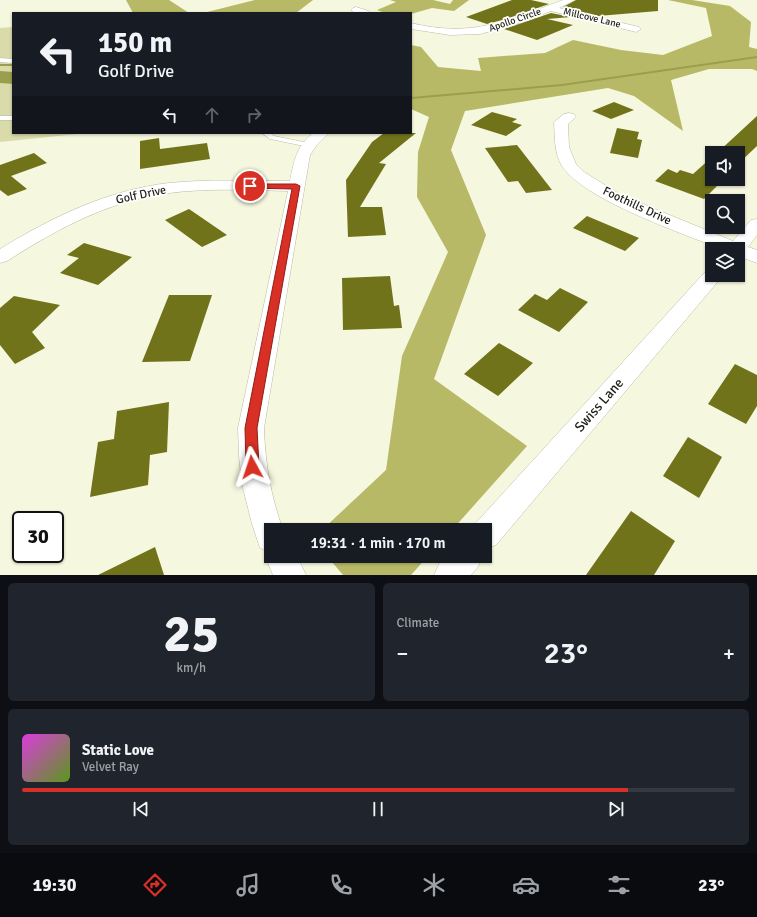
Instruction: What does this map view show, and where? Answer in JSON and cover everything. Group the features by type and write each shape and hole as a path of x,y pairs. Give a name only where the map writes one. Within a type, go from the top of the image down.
{"street":[{"name":"Apollo Circle","path":"412,26 441,31 478,31 501,26 571,0"},
{"name":"Millcove Lane","path":"549,8 636,29"},
{"path":"356,10 363,12"},
{"name":"Foothills Drive","path":"569,117 562,122 562,148 568,165 578,175 615,199 719,242"},
{"path":"266,523 254,481 251,453 251,428 302,154 316,139"},
{"name":"Golf Drive","path":"0,257 28,239 94,206 144,192 204,186 296,186"},
{"path":"742,242 757,224"},
{"name":"Foothills Drive","path":"745,252 757,257"},
{"name":"Swiss Lane","path":"492,527 707,282"},
{"path":"284,563 290,575"},
{"path":"450,575 461,563"}],"lane":[{"path":"0,60 12,61"},
{"path":"0,118 12,118"},
{"path":"266,134 272,138 316,139"}],"shaded area":[{"path":"126,0 169,0 187,12 132,12"},
{"path":"255,0 313,0 297,12 207,12"},
{"path":"390,0 433,0 450,4 453,0 469,0 454,11 432,8 412,14 412,12 382,12 377,10 396,2"},
{"path":"668,0 692,0 730,6 751,22 749,47 757,49 757,71 752,69 709,69 671,80 683,131 634,96 608,88 465,111 451,150 486,235 434,379 527,446 458,523 329,523 386,470 402,356 448,252 417,197 418,152 429,117 412,109 412,45 421,47 438,67 481,71 478,58 545,53 573,40 621,50 663,55 712,36 706,8"},
{"path":"12,27 12,134 77,134 0,142 0,28"},
{"path":"0,71 12,72 12,84 0,83"},
{"path":"333,563 422,563 411,575 343,575"}],"building":[{"path":"512,0 531,0 549,4 487,24 466,17"},
{"path":"576,0 658,0 658,11 598,16 563,7"},
{"path":"551,13 571,17 547,19 573,25 537,40 504,29"},
{"path":"614,102 634,110 611,119 592,111"},
{"path":"492,112 517,119 512,122 522,125 506,136 471,125"},
{"path":"757,116 757,146 745,157 745,146 725,146"},
{"path":"617,128 639,132 637,139 642,140 638,158 610,153"},
{"path":"416,133 379,163 386,164 360,207 382,207 386,235 348,237 346,180 372,142 383,134"},
{"path":"159,138 160,149 207,143 210,159 140,169 140,141"},
{"path":"517,145 552,190 526,193 518,181 508,182 485,148"},
{"path":"34,153 47,163 11,176 27,189 8,196 0,190 0,165"},
{"path":"705,163 705,186 717,186 709,194 705,194 704,199 655,181 668,169 677,173 680,170 693,174"},
{"path":"189,209 227,235 202,247 165,220"},
{"path":"587,216 639,238 625,251 573,228"},
{"path":"84,243 132,257 98,285 60,273 79,258 67,255"},
{"path":"390,276 394,306 399,305 402,328 343,330 342,278"},
{"path":"560,288 588,302 559,332 518,310 535,294 547,300"},
{"path":"169,295 212,295 190,361 142,362"},
{"path":"14,296 60,305 32,332 45,348 15,364 0,345 0,308"},
{"path":"499,343 533,363 498,396 464,374"},
{"path":"735,364 757,375 757,406 746,424 708,404"},
{"path":"169,402 167,452 150,455 148,485 90,497 98,442 114,439 117,411"},
{"path":"688,437 722,457 699,498 663,476"},
{"path":"631,511 675,541 654,575 586,575"},
{"path":"155,547 164,575 98,575"}],"waterway":[{"path":"412,98 562,85 757,57"},
{"path":"0,65 12,65"}],"route":[{"path":"250,186 296,186 251,428 252,467"}]}
